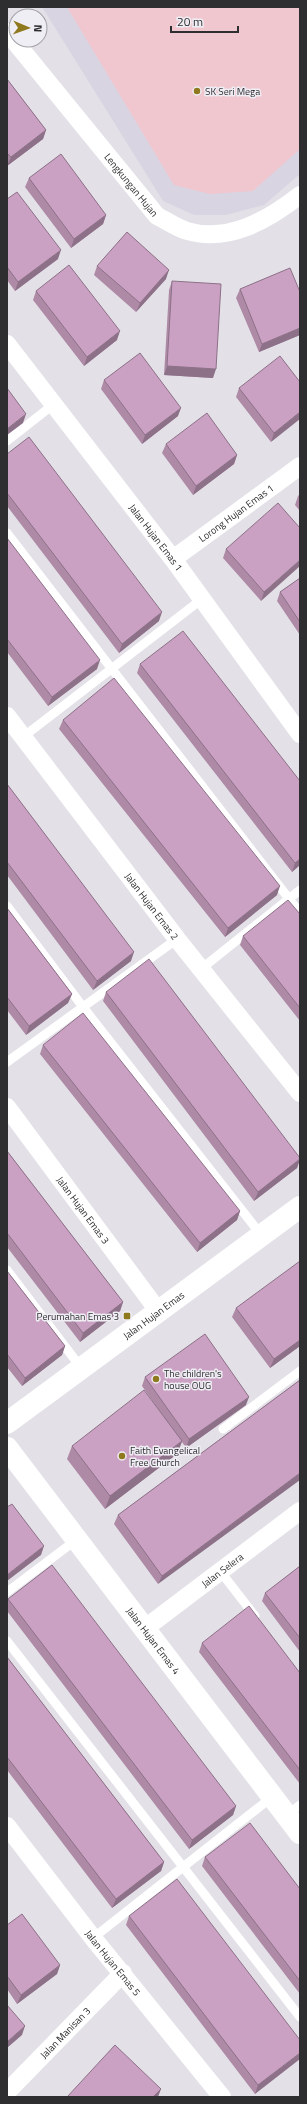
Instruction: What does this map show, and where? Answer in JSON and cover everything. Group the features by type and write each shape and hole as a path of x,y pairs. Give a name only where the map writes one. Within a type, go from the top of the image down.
{"street":[{"name":"Lengkungan Hujan","path":"7,32 157,216 187,231 217,234 249,227 277,213 300,196"},
{"name":"Jalan Hujan Emas 1","path":"7,344 173,559 298,726"},
{"name":"Lorong Hujan Emas 1","path":"173,559 300,466"},
{"name":"Jalan Hujan Emas 2","path":"12,726 177,939 300,1093"},
{"name":"Jalan Hujan Emas 3","path":"8,1110 159,1312"},
{"name":"Jalan Hujan Emas","path":"7,1423 300,1207"},
{"name":"Jalan Hujan Emas 4","path":"7,1448 272,1797 293,1810 300,1833"},
{"name":"Jalan Selera","path":"144,1628 300,1512"},
{"name":"Jalan Hujan Emas 5","path":"7,1826 93,1938 123,1973 222,2097"},
{"name":"Jalan Manisan 3","path":"7,2092 123,1973"}],"lane":[{"path":"7,441 54,404"},
{"path":"7,533 300,913"},
{"path":"12,726 111,668 202,599"},
{"path":"201,969 300,890"},
{"path":"7,906 83,1007 262,1236"},
{"path":"7,1062 177,939"},
{"path":"7,1270 82,1368"},
{"path":"223,1429 300,1371"},
{"path":"7,1592 76,1540"},
{"path":"220,1571 262,1625"},
{"path":"7,1641 300,2017"},
{"path":"93,1938 272,1797"}],"shaded area":[{"name":"SK Seri Mega","path":"67,7 300,7 300,149 253,191 210,194 174,185"},
{"name":"SK Seri Mega","path":"300,7 300,174 264,205 226,215 194,215 163,201 48,17 48,8 43,8"}],"building":[{"path":"7,79 46,130 11,157 7,153"},
{"path":"61,154 106,215 74,239 29,178"},
{"path":"17,192 61,250 18,282 7,267 7,199"},
{"path":"127,232 169,270 140,303 97,266"},
{"path":"69,265 120,331 87,357 36,291"},
{"path":"290,268 300,292 300,328 262,344 240,289"},
{"path":"172,281 221,284 216,369 167,366"},
{"path":"140,353 181,408 145,435 104,380"},
{"path":"280,356 300,382 300,412 274,433 239,388"},
{"path":"7,388 26,414 7,429"},
{"path":"207,413 237,455 196,486 166,444"},
{"path":"29,437 162,612 122,644 7,493 7,454"},
{"path":"278,503 300,528 300,560 264,592 226,549"},
{"path":"7,538 100,660 52,697 7,639"},
{"path":"300,578 300,622 280,592"},
{"path":"183,631 300,781 300,859 295,863 140,664"},
{"path":"114,678 280,886 228,928 63,720"},
{"path":"7,784 134,952 97,981 7,862"},
{"path":"288,900 300,914 300,1008 243,936"},
{"path":"7,908 72,994 29,1026 7,997"},
{"path":"149,959 300,1158 258,1192 106,992"},
{"path":"83,1013 240,1211 200,1243 43,1045"},
{"path":"7,1151 123,1302 83,1333 7,1233"},
{"path":"300,1261 300,1340 274,1359 236,1308"},
{"path":"7,1271 65,1346 25,1378 7,1354"},
{"path":"205,1334 249,1397 189,1439 145,1377"},
{"path":"300,1380 300,1473 162,1576 118,1515"},
{"name":"Faith Evangelical Free Church","path":"144,1390 182,1441 110,1496 72,1446"},
{"path":"12,1504 44,1546 7,1575 7,1507"},
{"path":"52,1565 236,1806 192,1840 8,1599"},
{"path":"300,1566 300,1638 265,1593"},
{"path":"249,1606 300,1673 300,1770 202,1643"},
{"path":"7,1657 164,1862 116,1899 7,1757"},
{"path":"250,1823 300,1889 300,1981 205,1857"},
{"path":"177,1879 300,2040 300,2053 258,2085 129,1916"},
{"path":"22,1914 60,1965 21,1995 7,1976 7,1925"},
{"path":"7,2005 25,2026 7,2042"},
{"path":"115,2045 161,2089 153,2097 67,2097"}],"place":[{"name":"SK Seri Mega","path":"197,91"},
{"name":"Perumahan Emas 3","path":"127,1316"},
{"name":"The children's house OUG","path":"156,1379"},
{"name":"Faith Evangelical Free Church","path":"122,1456"}]}
